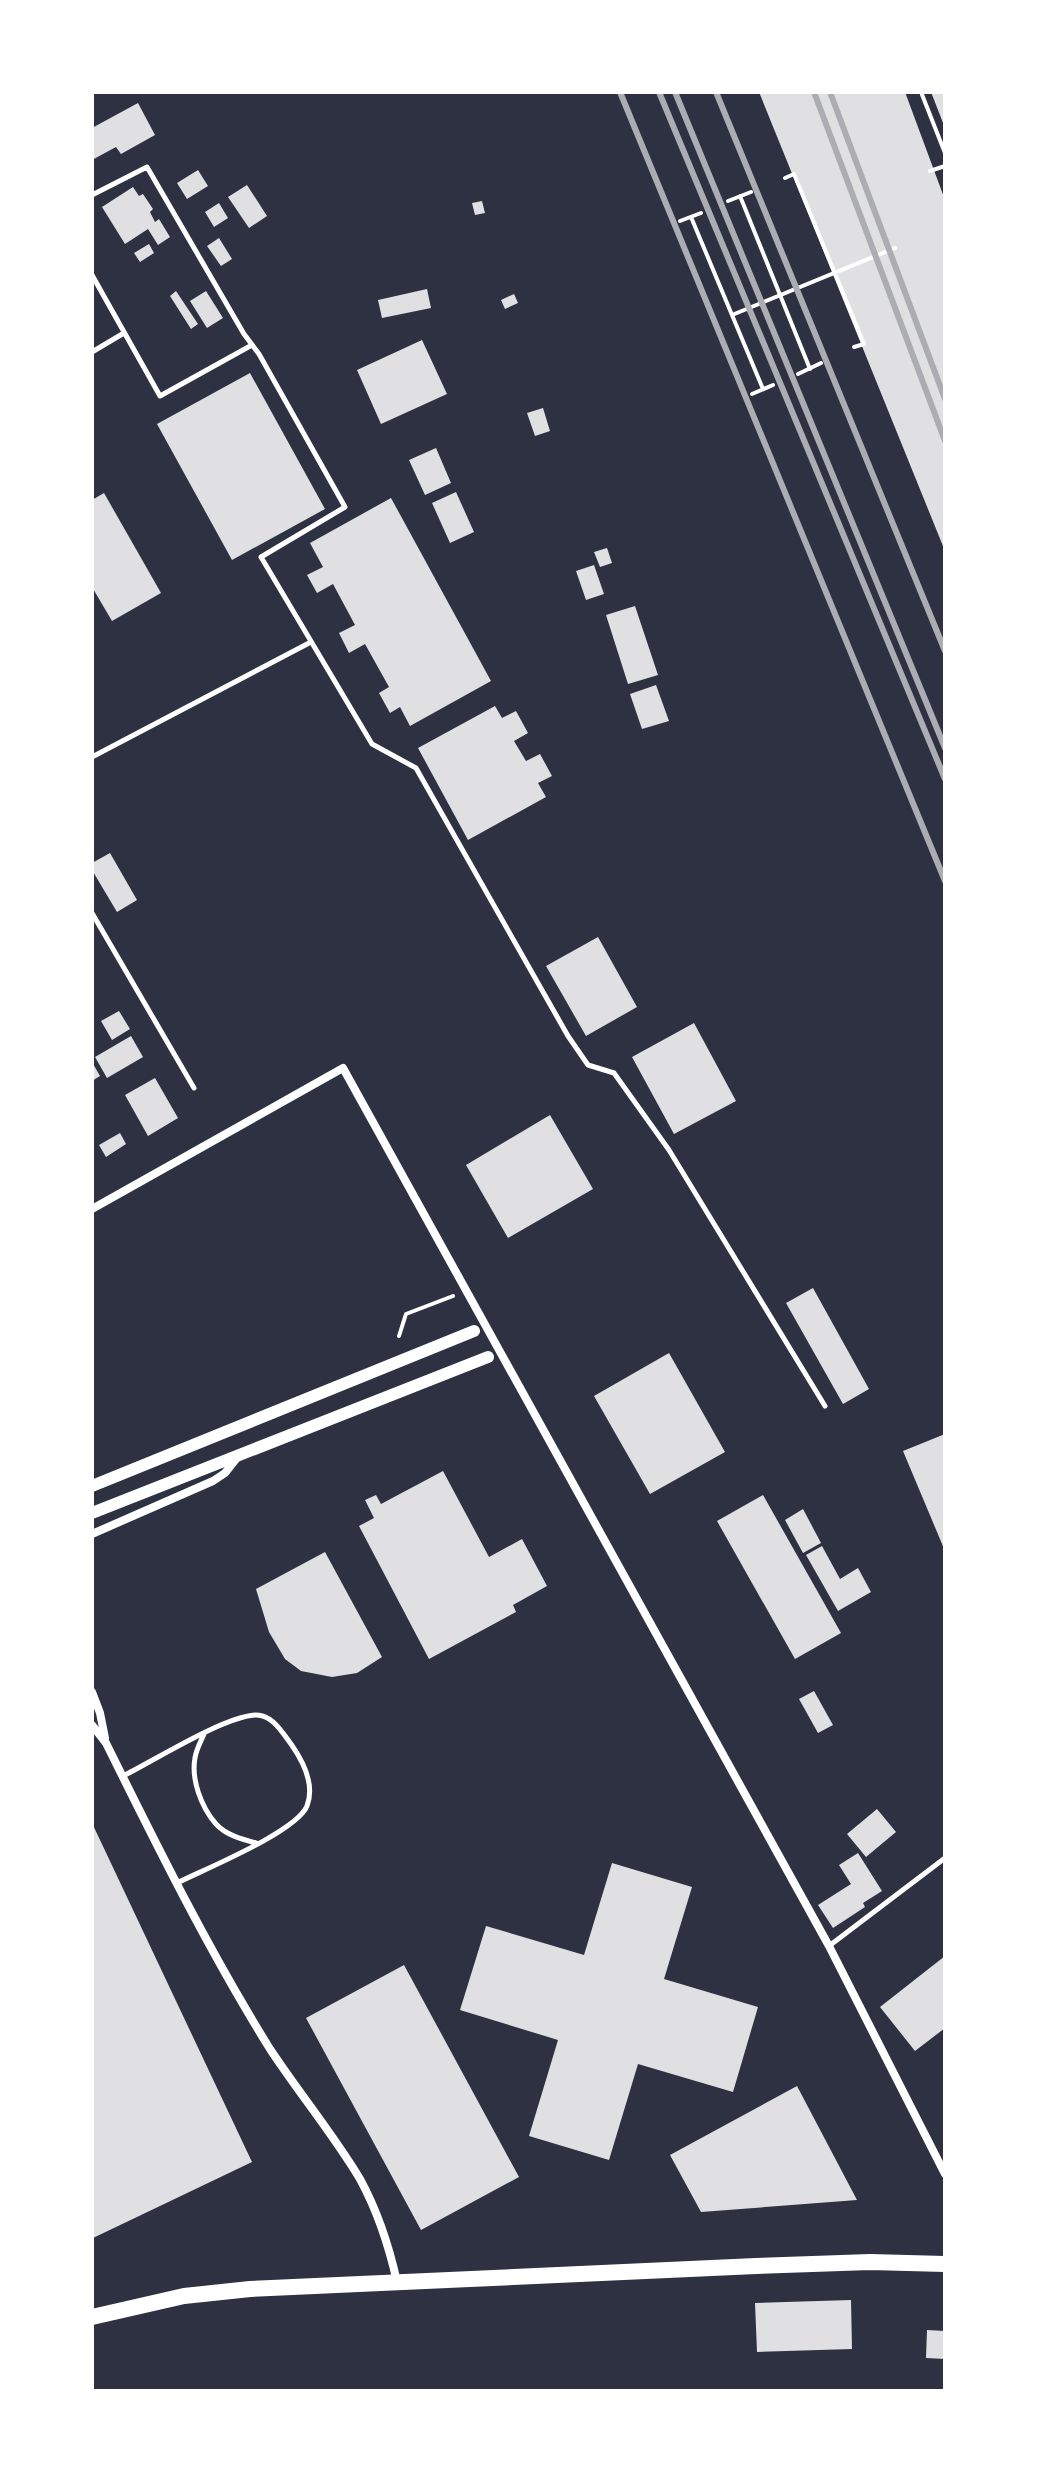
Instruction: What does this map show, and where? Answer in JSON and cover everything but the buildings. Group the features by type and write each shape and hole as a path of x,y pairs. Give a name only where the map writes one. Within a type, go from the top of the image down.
{"main road":[{"path":"92,2317 184,2296 237,2290 799,2264 945,2264"}],"street":[{"path":"92,1209 343,1068 829,1946 945,2174"},
{"path":"92,1486 474,1331"},
{"path":"92,1513 488,1357"},
{"path":"92,1534 213,1481 225,1473 241,1454"},
{"path":"92,1692 106,1743"},
{"path":"92,1725 106,1743 177,1883 271,2050 361,2182 385,2235 397,2282"}],"lane":[{"path":"92,195 147,167 345,507 261,557 372,744 416,768 568,1036 588,1065 614,1073 669,1150 825,1406"},
{"path":"92,275 160,396 252,345"},
{"path":"92,352 124,333"},
{"path":"92,757 311,642"},
{"path":"92,913 194,1088"},
{"path":"122,1777 235,1718 259,1714 277,1724 295,1750 310,1783 307,1806 293,1824 177,1883"},
{"path":"204,1734 195,1756 194,1777 202,1802 216,1824 234,1837 256,1843"},
{"path":"829,1946 945,1858"}],"path":[{"path":"921,92 945,153"},
{"path":"930,171 945,166"},
{"path":"785,178 794,174 864,344 854,347"},
{"path":"728,201 751,192"},
{"path":"740,196 810,369"},
{"path":"680,221 701,213"},
{"path":"691,217 763,389"},
{"path":"732,315 895,248"},
{"path":"798,374 821,363"},
{"path":"752,394 773,385"},
{"path":"399,1336 406,1314 467,1291"}],"railway":[{"path":"620,92 945,881"},
{"path":"659,92 945,779"},
{"path":"675,92 945,748"},
{"path":"716,92 945,651"},
{"path":"814,92 945,441"},
{"path":"830,92 945,399"}]}
